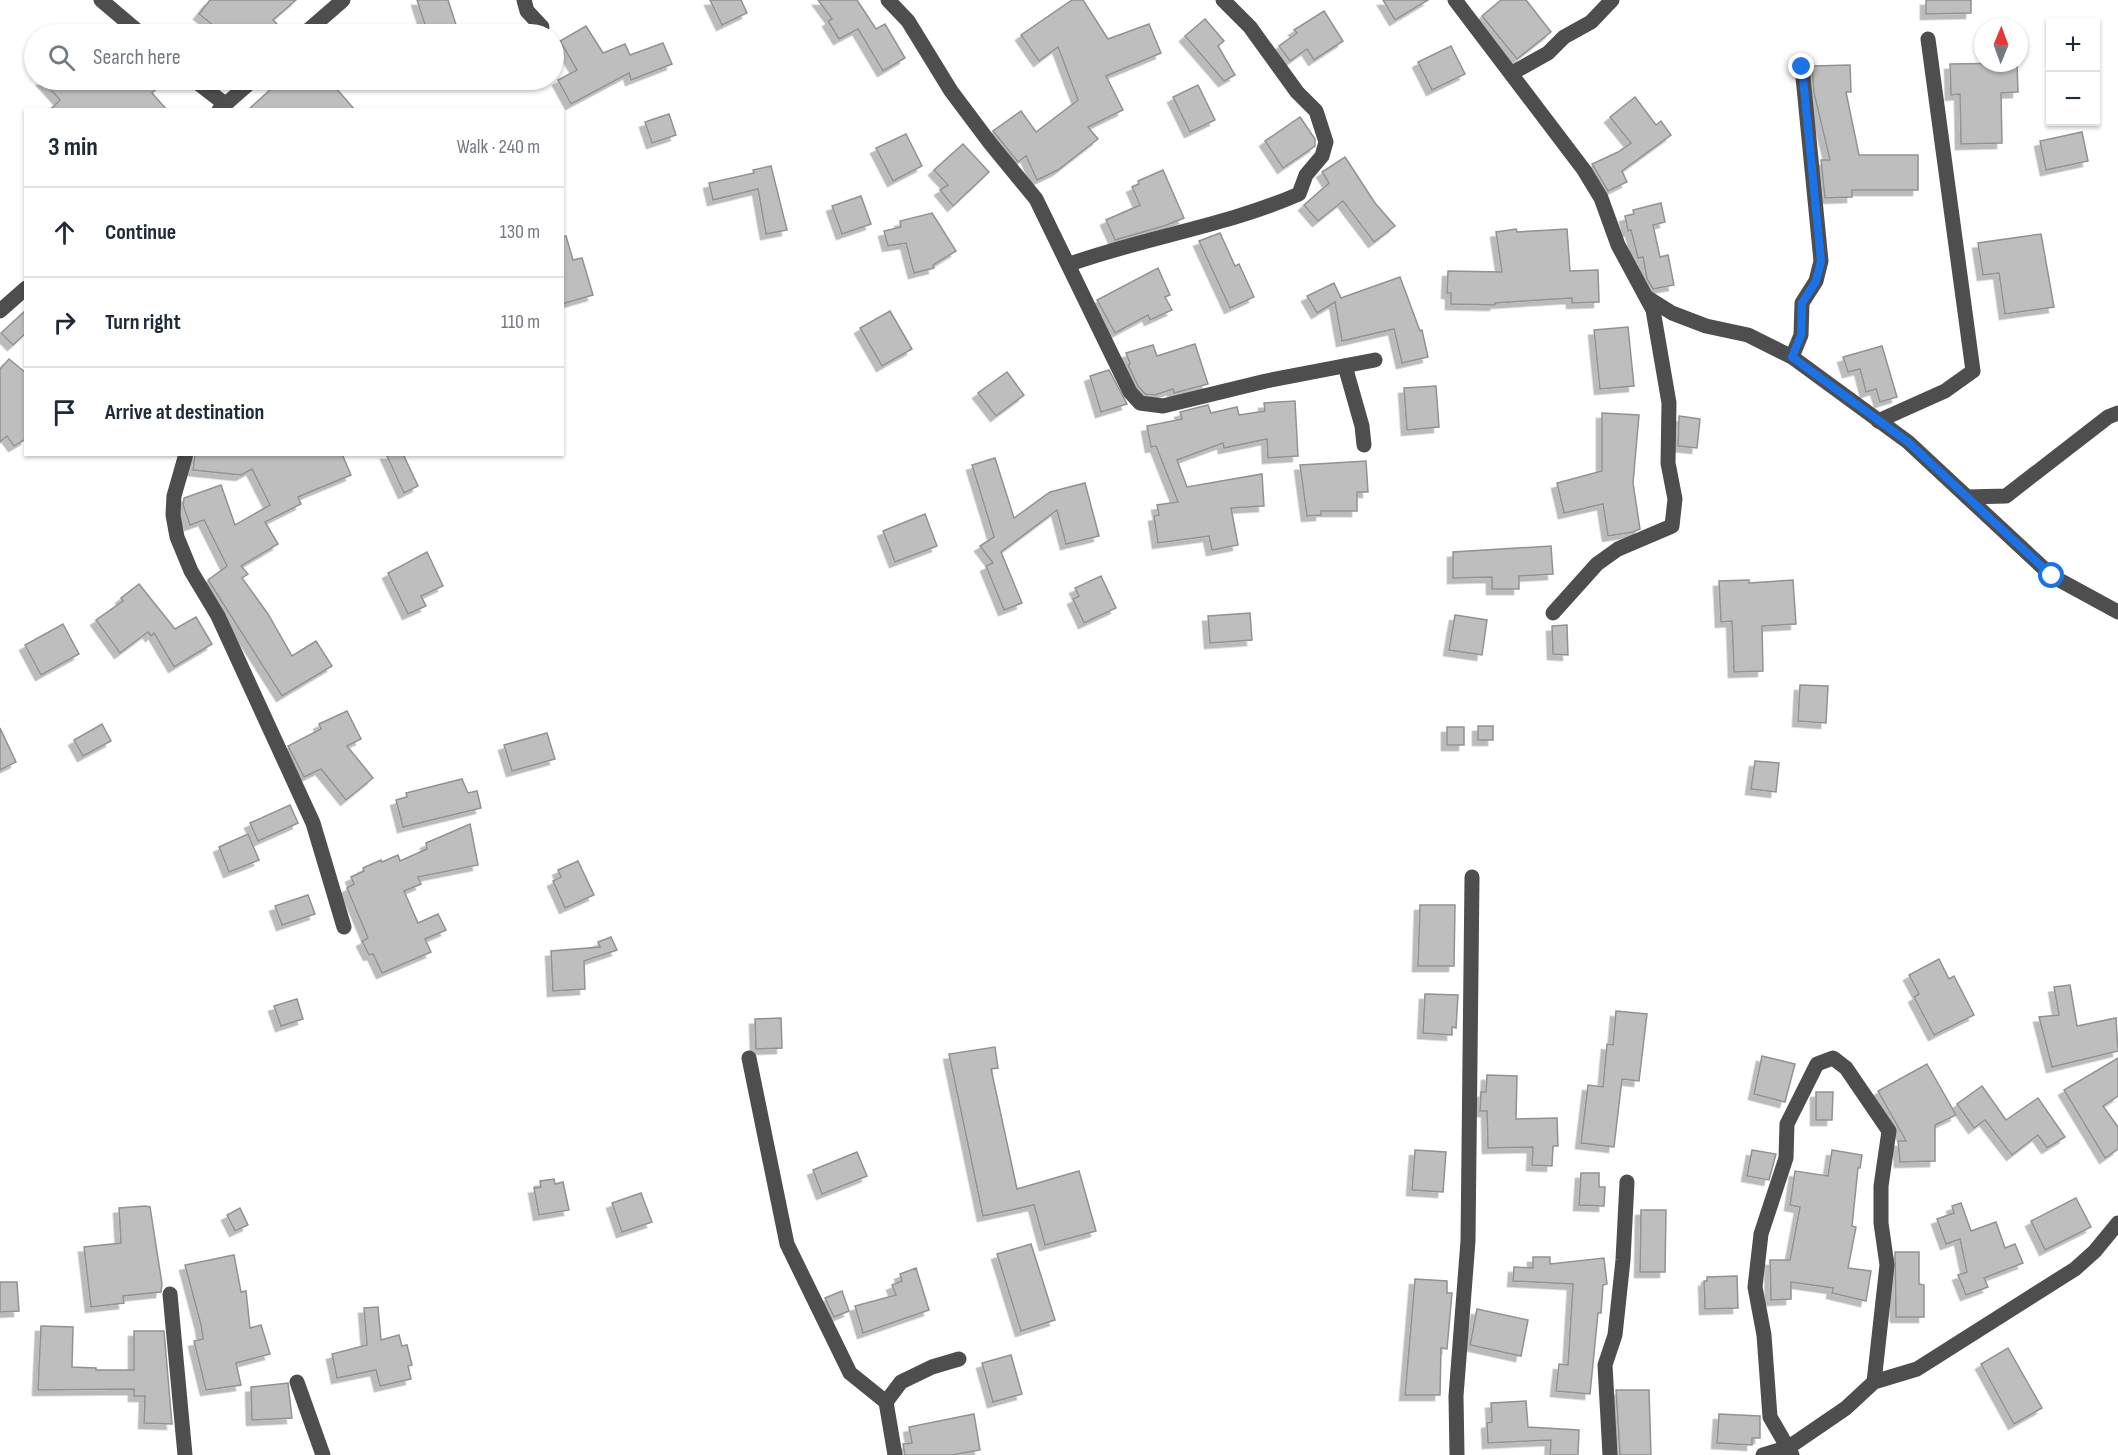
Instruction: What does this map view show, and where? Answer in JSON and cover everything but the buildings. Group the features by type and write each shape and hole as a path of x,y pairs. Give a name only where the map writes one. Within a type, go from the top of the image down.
{"street":[{"path":"100,0 129,24"},
{"path":"524,0 527,11 539,24"},
{"path":"888,0 908,21 951,91 1036,200 1070,264 1130,392 1140,403 1163,406 1276,378 1375,360"},
{"path":"1070,264 1117,248 1258,212 1299,194 1306,176 1322,156 1326,142 1316,111 1297,92 1250,27 1223,0"},
{"path":"1455,0 1584,170 1601,198 1618,245 1653,310 1669,403 1668,463 1675,499 1675,520 1672,526 1618,549 1597,564 1553,613"},
{"path":"1512,74 1548,54 1564,37 1591,22 1612,0"},
{"path":"315,24 340,1"},
{"path":"1878,421 1945,391 1973,371 1928,39"},
{"path":"1792,357 1801,335 1802,303 1816,281 1821,261 1802,67"},
{"path":"204,90 222,107 242,90"},
{"path":"0,311 24,290"},
{"path":"1648,298 1672,314 1706,326 1748,335 1792,357 1908,442 2052,576 2118,612"},
{"path":"1345,366 1362,426 1364,445"},
{"path":"1966,497 2006,496 2108,417 2118,413"},
{"path":"185,456 174,496 173,515 177,537 190,571 218,616 313,824 344,927"},
{"path":"1457,1455 1456,1396 1467,1242 1472,877"},
{"path":"748,1058 787,1244 850,1372 886,1402 895,1455"},
{"path":"1791,1451 1770,1417 1764,1335 1755,1287 1761,1234 1786,1158 1787,1124 1817,1064 1833,1058 1846,1068 1889,1131 1881,1186 1881,1223 1887,1265 1874,1382"},
{"path":"1610,1455 1605,1365 1615,1335 1623,1260 1627,1182"},
{"path":"1763,1455 1791,1451 1846,1408 1874,1382 1917,1369 2075,1269 2096,1251 2118,1223"},
{"path":"170,1294 185,1455"},
{"path":"886,1402 902,1382 932,1367 959,1359"},
{"path":"297,1382 323,1455"}],"route":[{"path":"1802,67 1818,206 1821,261 1816,281 1802,303 1801,335 1792,357 1908,442 2052,576"}]}
